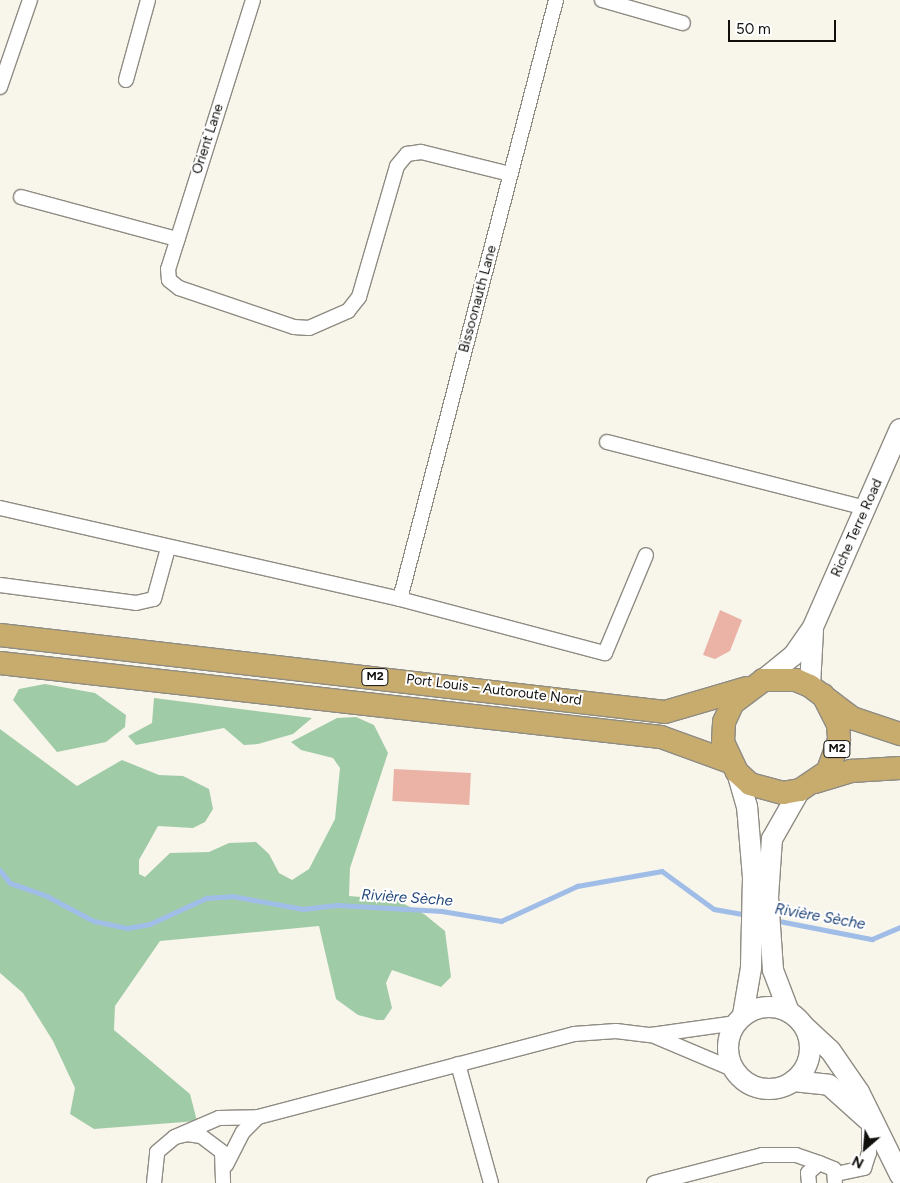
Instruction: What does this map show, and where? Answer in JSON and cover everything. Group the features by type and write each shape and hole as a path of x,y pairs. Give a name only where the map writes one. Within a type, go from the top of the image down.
{"highway":[{"name":"Port Louis – Autoroute Nord","path":"0,635 665,712 755,684"},
{"name":"Port Louis – Autoroute Nord","path":"0,663 661,737 733,767"},
{"name":"M2","path":"755,684 781,677 817,691 852,718 900,734"},
{"path":"733,767 724,742 724,722 733,703 755,684"},
{"name":"M2","path":"808,786 828,771 838,740 838,724 817,691"},
{"name":"M2","path":"733,767 766,791 808,786 851,771 900,768"}],"main road":[{"name":"Riche Terre Road","path":"813,627 900,429"},
{"path":"755,684 793,656 813,627"},
{"path":"813,627 817,691"},
{"path":"733,767 747,806 753,878 751,968 739,1019 728,1040 735,1070 744,1080 768,1089 793,1081 829,1085 870,1121"},
{"path":"793,1081 808,1061 808,1036 796,1018 773,970 768,897 772,839 808,786"},
{"path":"739,1019 766,1008 796,1018 830,1050 859,1092 870,1121 900,1176"}],"street":[{"path":"0,88 30,0"},
{"path":"126,80 148,0"},
{"name":"Orient Lane","path":"254,0 177,239 169,280 294,328 309,328 348,311 359,296 397,166 407,154 421,152 510,174"},
{"name":"Bissoonauth Lane","path":"400,599 556,0"},
{"path":"602,0 683,23"},
{"path":"21,197 177,239"},
{"path":"607,442 866,508"},
{"path":"0,508 168,548 400,599 605,653 646,555"},
{"path":"0,585 136,603 154,599 168,548"},
{"path":"651,1035 739,1019"},
{"path":"152,1181 157,1152 175,1137 219,1118 258,1117 574,1034 616,1031 651,1035 735,1070"},
{"path":"458,1064 491,1183"},
{"path":"223,1183 226,1165 243,1132 258,1117"},
{"path":"654,1183 778,1154 830,1165 835,1178 864,1168 869,1153 870,1121"},
{"path":"175,1137 200,1136 212,1142 226,1165"},
{"path":"778,1154 809,1180 819,1163"}],"green space":[{"path":"45,684 95,693 126,715 125,727 106,742 57,752 13,700 19,689"},
{"path":"154,698 312,718 293,734 258,744 244,745 224,728 136,745 128,736 152,723"},
{"path":"356,717 374,725 388,753 350,868 349,896 396,900 424,914 445,931 451,977 441,987 392,970 386,983 392,1008 384,1020 377,1020 358,1015 336,999 319,926 160,941 115,1006 114,1030 190,1094 197,1121 94,1129 70,1114 75,1088 53,1041 23,993 0,973 0,729 77,786 122,760 159,775 183,776 209,789 213,809 205,822 193,828 158,826 139,860 139,874 145,877 170,853 209,852 229,843 256,842 269,854 279,873 292,880 309,869 335,819 340,768 333,758 301,750 291,742 337,718"}],"building":[{"path":"720,610 742,620 730,651 715,659 703,655"},
{"path":"394,769 471,773 469,805 392,801"}],"waterway":[{"name":"Rivière Sèche","path":"0,870 10,883 47,896 94,921 127,928 150,924 206,898 232,896 303,909 338,905 442,911 501,921 577,886 662,871 714,909 747,915"},
{"name":"Rivière Sèche","path":"774,920 872,939 900,927"}]}
